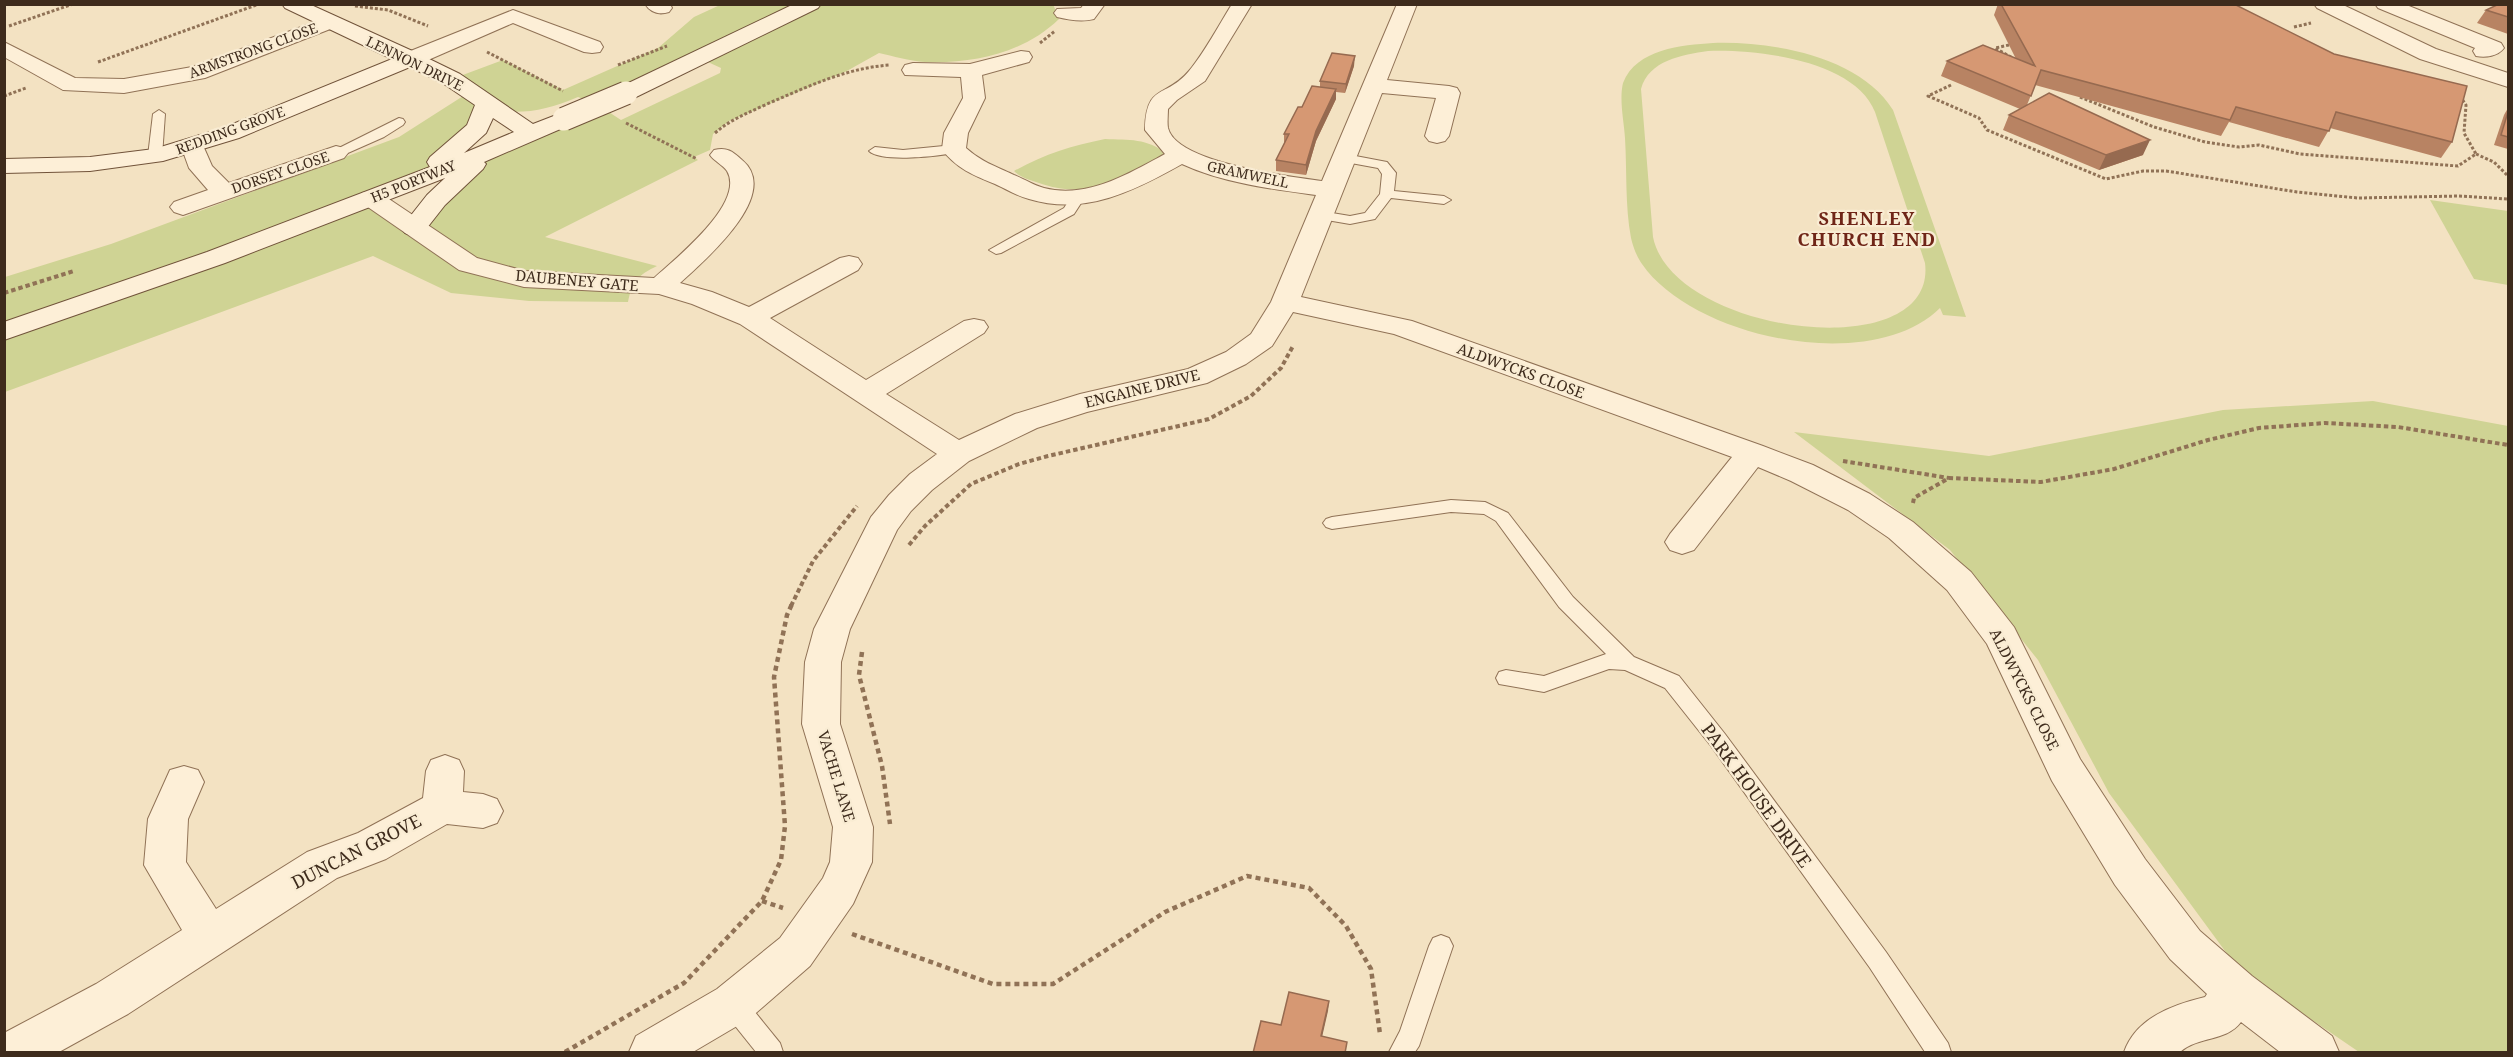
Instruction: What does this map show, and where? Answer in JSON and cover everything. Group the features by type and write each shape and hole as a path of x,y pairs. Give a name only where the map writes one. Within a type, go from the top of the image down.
{"street":[{"name":"LENNON DRIVE","path":"292,4 452,79 531,133"},
{"path":"485,4 592,47"},
{"name":"H5 PORTWAY","path":"4,332 126,290 489,151 626,93 811,4"},
{"name":"GRAMWELL","path":"1242,4 1195,78 1170,94 1157,108 1155,125 1160,136 1180,154 1209,167 1330,190"},
{"name":"ENGAINE DRIVE","path":"964,469 986,439 1026,421 1080,404 1197,376 1236,358 1262,340 1285,303 1407,4"},
{"path":"2324,4 2428,54 2508,80"},
{"path":"2344,14 2386,5 2494,47"},
{"path":"1064,13 1094,12"},
{"name":"REDDING GROVE","path":"8,169 90,164 155,156 194,146 231,133 513,16"},
{"name":"ARMSTRONG CLOSE","path":"4,48 71,86 124,86 197,73 331,22"},
{"path":"913,70 971,71 1021,57"},
{"path":"971,71 974,98 956,132 954,149 967,164 1038,194 1065,198 1118,189 1180,154"},
{"path":"1374,85 1449,93 1437,136"},
{"path":"405,185 451,153 478,128 487,103"},
{"name":"DORSEY CLOSE","path":"194,146 201,168 224,192"},
{"path":"414,228 436,200 489,151"},
{"path":"661,286 733,213 742,198 741,169 732,160 709,151"},
{"name":"DORSEY CLOSE","path":"183,207 336,153"},
{"name":"DAUBENEY GATE","path":"371,198 468,264 524,279 661,286 702,298 750,318 866,393 964,469"},
{"path":"750,318 849,264"},
{"name":"ALDWYCKS CLOSE","path":"1285,303 1402,327 1752,453 1802,473 1859,502 1901,530 1959,581 2001,637 2066,770 2130,872 2185,945 2236,992 2316,1053"},
{"path":"866,393 974,327"},
{"path":"1682,542 1752,453"},
{"name":"VACHE LANE","path":"652,1053 733,1004 795,952 838,891 851,862 853,827 821,724 823,662 832,629 883,525 921,482 964,469"},
{"path":"184,782 168,819 165,865 209,935"},
{"name":"DUNCAN GROVE","path":"15,1053 112,999 322,865 372,846 444,789 483,811"},
{"path":"2147,1053 2178,1025 2218,1016 2236,992"}],"lane":[{"path":"155,156 159,114"},
{"path":"336,153 379,134 399,122"},
{"path":"875,151 903,154 954,149"},
{"path":"1320,215 1350,220 1370,216 1387,194 1389,173 1382,165 1345,158"},
{"path":"1387,194 1444,200"},
{"path":"996,250 1069,211 1078,197"},
{"path":"1332,523 1442,507 1488,508 1502,517 1566,602 1628,662"},
{"name":"PARK HOUSE DRIVE","path":"1506,678 1544,684 1608,661 1628,662 1672,682 1718,740 1878,960 1939,1053"},
{"path":"1391,1048 1410,1037 1441,946"},
{"path":"733,1004 771,1053"}],"path":[{"path":"4,28 73,4"},
{"path":"4,96 259,4"},
{"path":"355,6 388,10 458,39 570,94"},
{"path":"1021,57 1027,49 1049,38 1064,13"},
{"path":"2009,45 1995,48 2016,60"},
{"path":"621,120 693,157 709,151 729,121 845,72 873,64 914,65 913,70"},
{"path":"1951,85 1928,96 1979,118 1987,130 2106,179 2144,171 2166,171 2297,192 2358,198 2459,196 2508,199"},
{"path":"2459,94 2466,105 2464,132 2476,154 2494,162 2508,176"},
{"path":"2076,95 2154,127 2205,142 2239,147 2259,145 2300,154 2458,166 2476,154"},
{"path":"693,157 709,151"},
{"path":"4,293 75,271"},
{"path":"1912,506 1914,498 1949,478 2041,482 2114,469 2208,440 2259,428 2325,423 2398,427 2508,445"},
{"path":"964,469 1019,464"},
{"path":"565,1053 684,983 762,901 781,860 785,826 774,677 787,615 813,561 861,502"},
{"path":"762,901 993,984 1053,984 1165,912 1247,876 1308,888 1346,926 1371,969 1391,1048"}],"green space":[{"path":"1053,4 1059,19 1045,31 1014,48 979,58 925,62 879,53 845,72 729,121 713,134 710,150 694,157 698,160 545,237 657,266 637,280 628,302 529,301 451,293 373,256 5,392 5,277 111,244 399,137 471,91 452,79 503,60 563,90 658,48 694,17 720,5","holes":["699,58 721,68 720,73 621,120 595,103","578,97 594,103 489,151 414,228 371,198 405,185 451,153 498,111 539,110"]},
{"path":"1701,44 1761,45 1813,56 1859,76 1878,92 1893,110 1966,317 1943,315 1940,308 1909,329 1872,340 1829,343 1784,339 1741,328 1700,312 1667,290 1642,264 1631,238 1622,90 1629,72 1649,56 1674,48","holes":["1708,51 1752,52 1802,61 1826,69 1847,80 1864,94 1875,112 1925,263 1918,296 1891,317 1850,327 1801,326 1751,316 1706,297 1671,271 1653,237 1641,89 1651,71 1677,57"]},
{"path":"1105,139 1145,142 1167,154 1121,178 1090,188 1057,188 1026,178 1014,171 1058,151"},
{"path":"2430,200 2508,211 2508,285 2474,279"},
{"path":"2373,401 2508,426 2508,1052 2359,1052 2239,970 2109,793 2038,660 1950,550 1794,432 1989,456 2223,410"}],"building":[{"path":"2001,4 2234,4 2334,54 2467,86 2452,142 2336,112 2329,131 2236,107 2230,120 2041,70 2031,96 1947,61 1983,45 2035,66"},
{"path":"2499,4 2508,4 2508,17 2486,10"},
{"path":"1332,53 1355,56 1346,84 1320,81"},
{"path":"1312,86 1336,89 1316,131 1306,165 1276,160 1289,134 1284,134 1298,107 1302,107"},
{"path":"2049,93 2150,140 2106,155 2009,115"},
{"path":"2508,112 2508,137 2501,135"},
{"path":"1289,992 1329,1001 1321,1036 1347,1042 1345,1053 1253,1053 1261,1021 1281,1025"}],"district":[{"name":"SHENLEY CHURCH END","path":"1867,228"}]}
